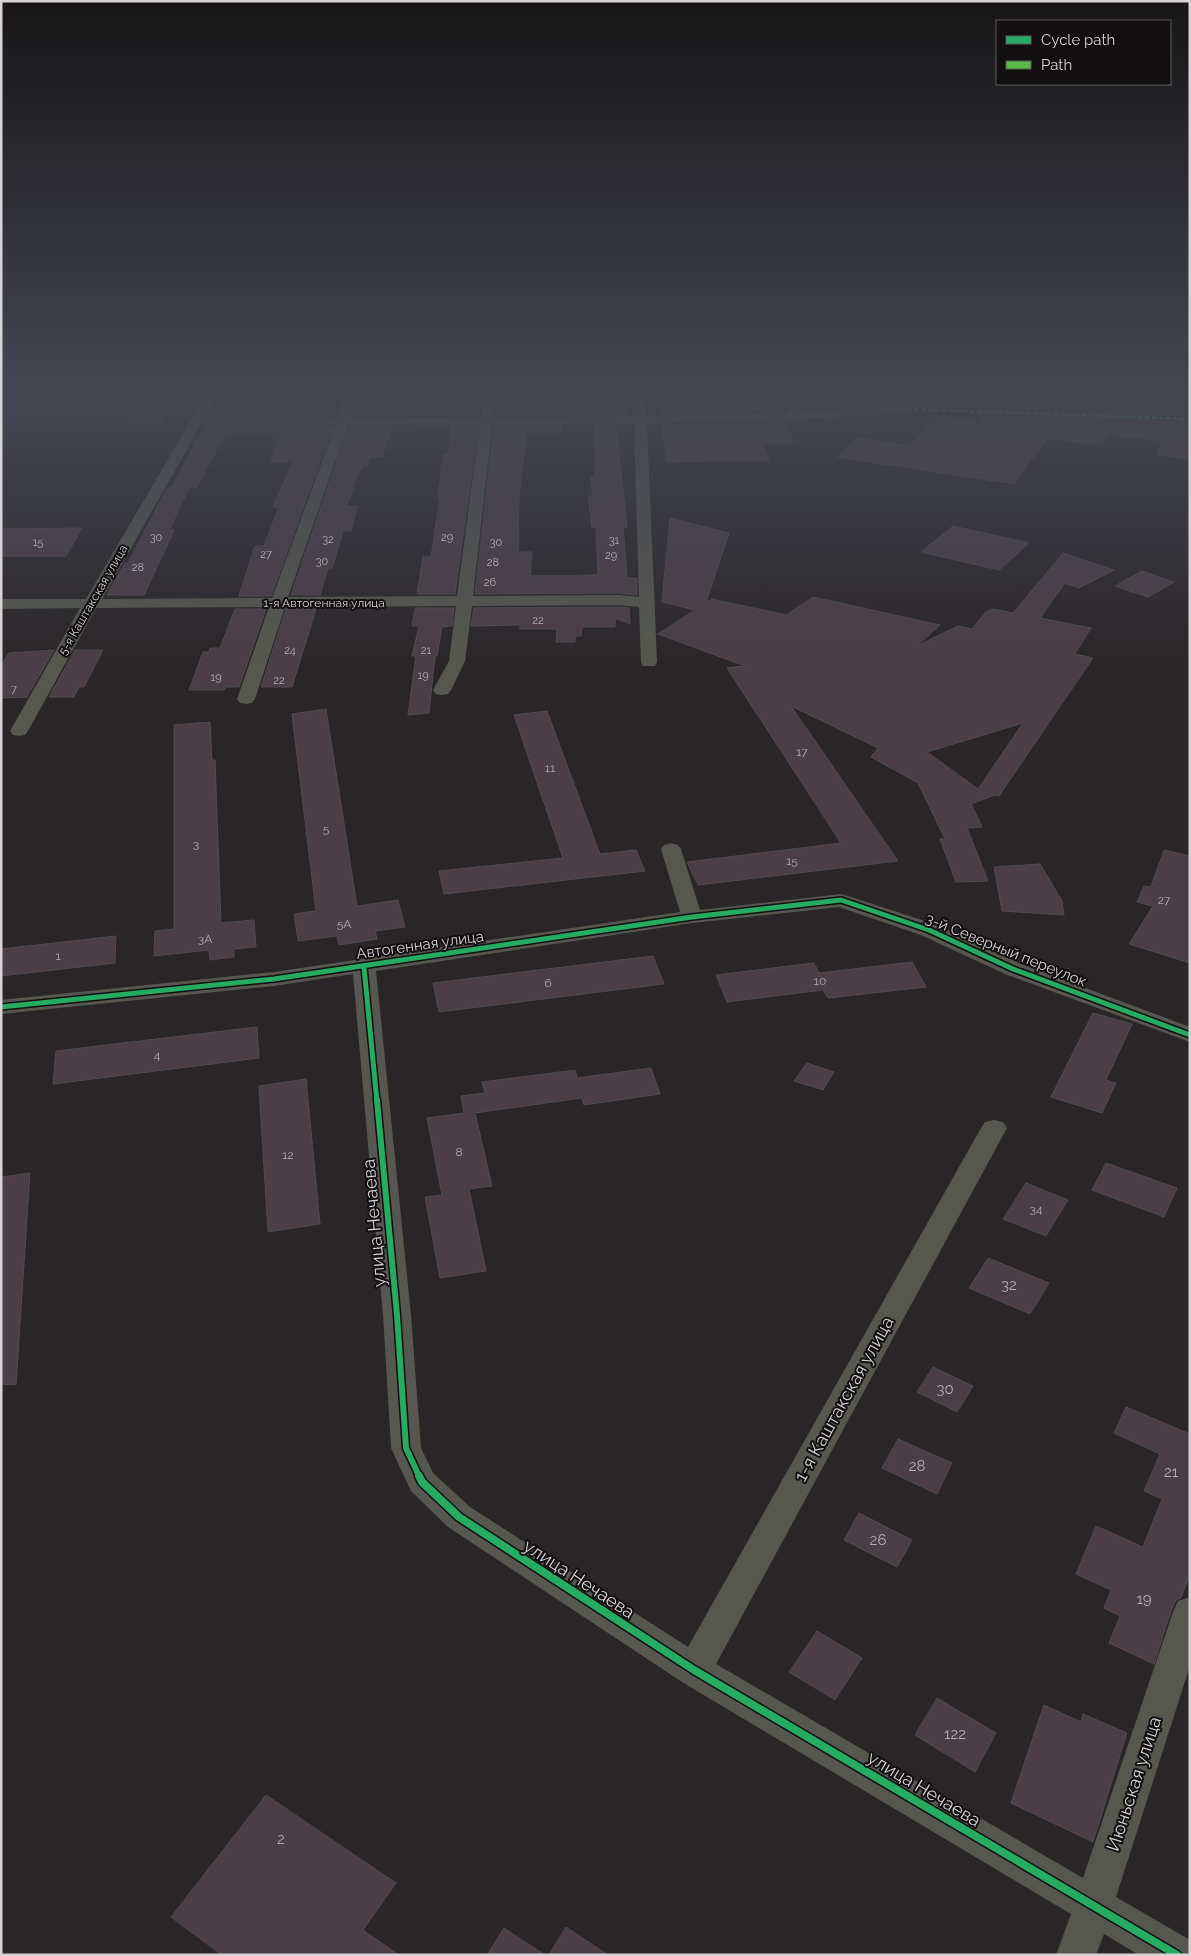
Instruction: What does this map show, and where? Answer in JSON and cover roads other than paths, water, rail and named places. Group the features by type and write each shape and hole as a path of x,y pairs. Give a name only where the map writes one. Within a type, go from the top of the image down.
{"street":[{"name":"5-я Каштакская улица","path":"19,731 161,482"},
{"path":"246,698 321,482"},
{"path":"442,690 457,661 479,482"},
{"path":"644,482 649,662"},
{"name":"1-я Автогенная улица","path":"1,604 90,605 619,600 646,603"},
{"path":"671,849 692,917"},
{"name":"Автогенная улица","path":"1,1007 193,988 364,966 692,917 841,900"},
{"name":"3-й Северный переулок","path":"841,900 929,930 1012,969 1190,1035"},
{"name":"улица Нечаева","path":"364,966 397,1316 406,1448 422,1482 459,1517 694,1670 1177,1955"},
{"name":"1-я Каштакская улица","path":"694,1670 994,1128"},
{"name":"Июньская улица","path":"1076,1955 1190,1612"}]}
